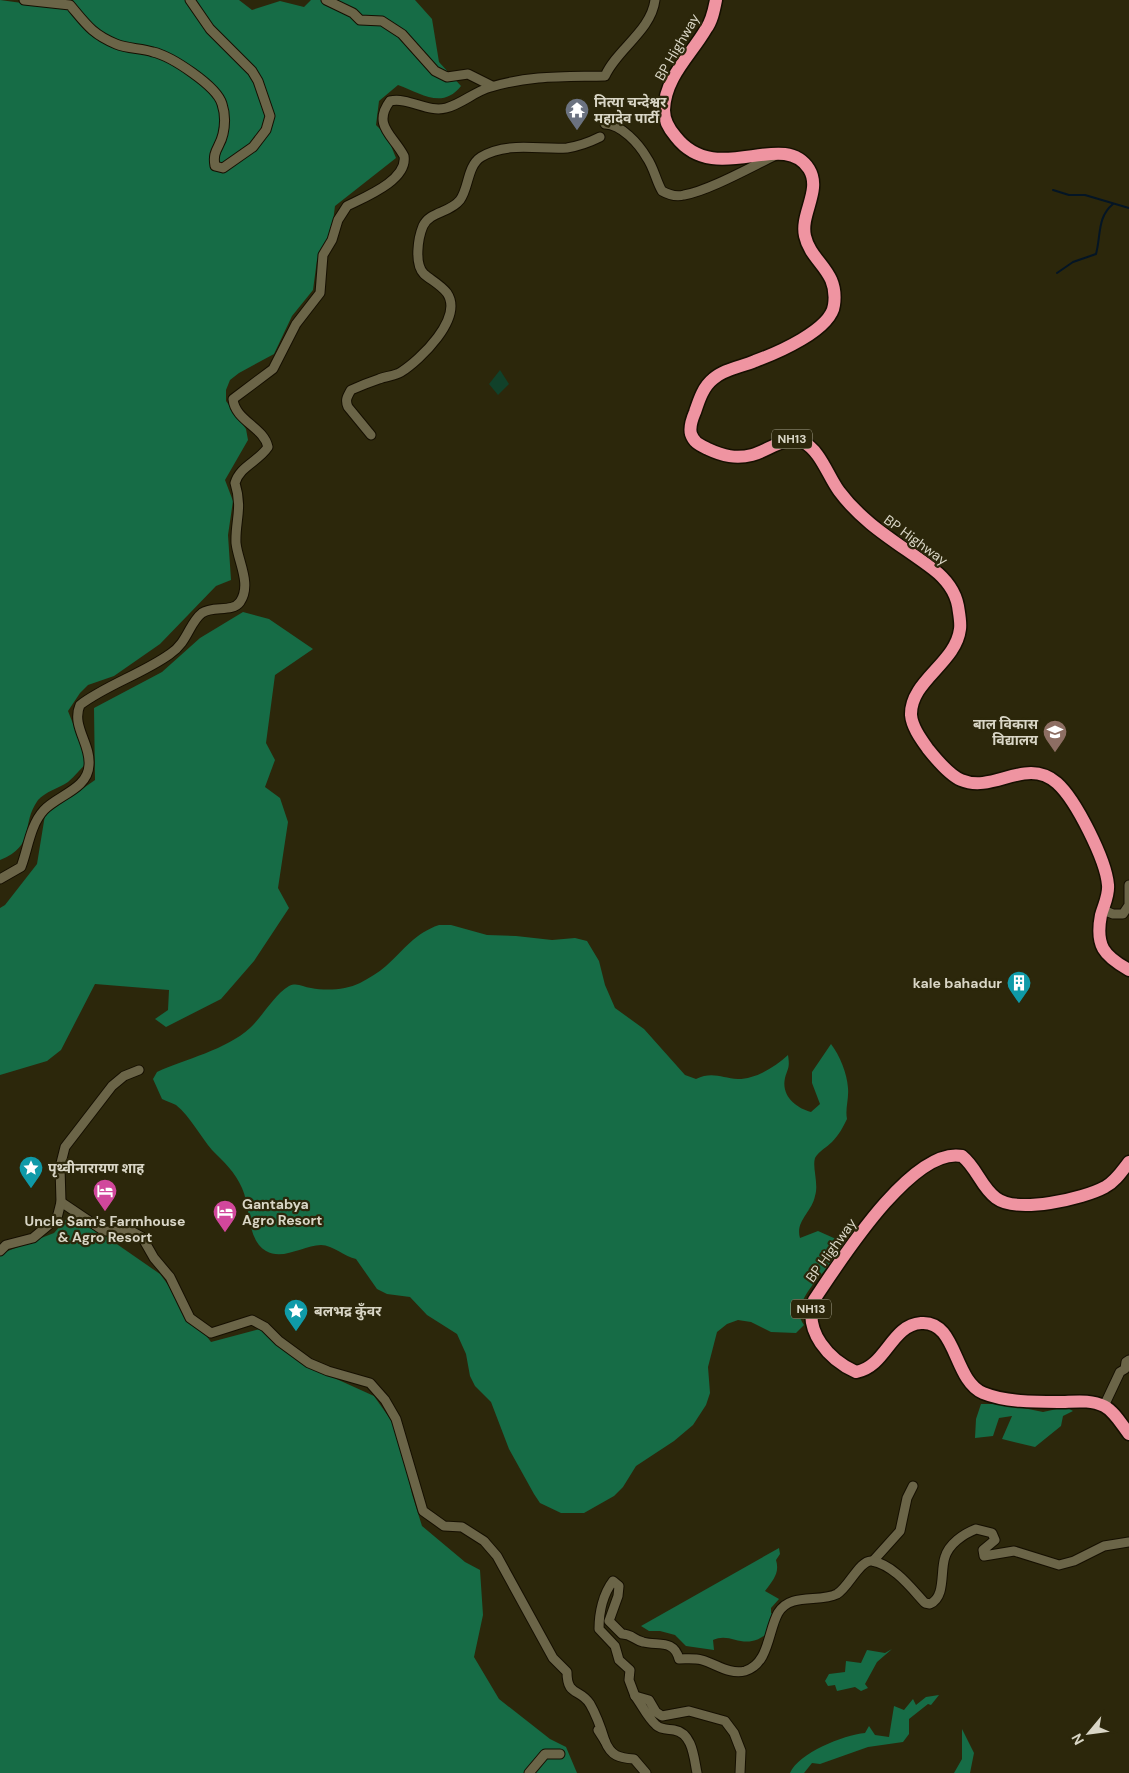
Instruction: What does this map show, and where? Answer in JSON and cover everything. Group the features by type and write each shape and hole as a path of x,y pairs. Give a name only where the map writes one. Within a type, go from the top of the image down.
{"highway":[{"name":"BP Highway","path":"716,0 706,30 683,61 670,83 664,107 666,123 687,150 706,158 725,160 779,153 794,155 809,168 814,186 805,228 806,237 832,279 834,309 825,322 780,350 722,372 710,381 699,400 691,425 692,437 697,444 731,457 754,454 793,439 805,442 816,454 841,493 878,532 933,569 954,590 960,630 942,664 916,696 911,714 915,727 932,753 960,779 986,782 1024,772 1045,775 1057,783 1078,812 1104,864 1108,892 1103,910 1100,934 1104,953 1129,970"},
{"name":"BP Highway","path":"1104,1406 1093,1402 1037,1402 983,1393 967,1382 950,1342 942,1330 922,1322 902,1331 876,1364 864,1371 856,1372 846,1367 826,1348 812,1325 810,1317 814,1300 888,1198 937,1158 948,1155 962,1156 985,1188 997,1199 1008,1204 1024,1206 1064,1200 1105,1187 1119,1175 1129,1162"},
{"path":"1104,1406 1129,1434"}],"street":[{"path":"24,0 70,5 86,26 100,35 117,44 170,58 214,91 222,102 224,112 223,136 213,156 215,166 223,168 253,147 266,130 270,116 258,82 252,72 210,29 190,0"},
{"path":"326,0 353,13 360,20 382,21 402,34 435,71 447,77 468,74 492,86"},
{"path":"0,879 21,867 38,817 45,808 64,797 84,778 89,765 77,716 80,705 171,654 184,642 200,614 208,609 230,608 240,602 245,590 245,579 236,540 240,515 239,496 235,483 241,470 261,456 268,448 266,440 236,410 233,399 273,369 296,324 320,293 323,255 332,240 342,212 347,206 392,181 402,170 405,162 404,156 384,125 382,115 386,106 390,101 400,99 426,107 445,109 476,92 492,86 536,76 605,76 613,62 648,20 656,0"},
{"path":"604,124 613,124 634,141 647,157 662,191 672,196 685,195 699,190 744,171 779,153"},
{"path":"371,435 348,408 347,396 351,390 400,373 412,364 425,352 444,328 450,310 451,303 447,293 422,272 417,257 423,226 427,221 455,206 461,198 477,160 482,156 496,150 513,148 567,148 600,138"},
{"path":"1103,910 1113,914 1122,914 1129,905 1129,885"},
{"path":"0,1251 6,1245 32,1238 56,1218 61,1202 60,1167 65,1147 112,1086 124,1076 139,1070"},
{"path":"61,1202 104,1231 131,1231 142,1237 154,1258 170,1277 190,1318 211,1333 252,1320 265,1327 279,1341 309,1363 328,1371 370,1383 385,1400 396,1419 423,1511 444,1526 462,1527 484,1540 497,1556 553,1658 567,1672 567,1683 570,1689 586,1699 590,1704 609,1751 616,1756 634,1759 646,1773"},
{"path":"1104,1406 1120,1372 1125,1369 1126,1362 1129,1360"},
{"path":"697,1773 692,1749 686,1736 677,1730 667,1730 656,1725 635,1696 629,1680 630,1670 619,1660 615,1646 599,1629 599,1612 607,1589 613,1581 618,1586 618,1596 609,1621 622,1634 629,1634 644,1642 666,1644 674,1648 679,1659 701,1660 737,1672 747,1671 756,1665 765,1652 778,1613 784,1606 794,1601 836,1594 852,1581 862,1564 873,1561 900,1531 913,1486"},
{"path":"873,1561 896,1574 926,1603 930,1604 936,1601 939,1592 945,1557 959,1538 976,1529 992,1533 995,1540 983,1550 984,1556 1014,1551 1059,1564 1074,1562 1104,1546 1129,1542"},
{"path":"635,1696 649,1700 656,1712 662,1716 689,1711 725,1722 734,1733 741,1751 740,1773"},
{"path":"598,1730 605,1741"},
{"path":"529,1773 545,1754 560,1754"}],"green space":[{"path":"0,0 44,6 48,0 239,0 252,10 280,1 304,7 311,0 415,0 432,19 439,62 461,86 454,93 446,97 431,98 398,85 379,101 376,125 387,136 396,158 335,206 332,229 317,260 313,290 292,316 274,354 239,373 230,380 226,390 226,401 246,429 248,440 225,480 233,501 228,535 231,580 216,586 160,644 114,676 88,685 80,693 68,711 88,762 68,782 38,800 33,809 24,841 12,854 0,860"},
{"path":"500,370 509,384 498,395 489,384"},
{"path":"243,612 269,619 313,649 275,675 266,743 275,760 265,787 280,798 288,822 278,888 289,908 254,961 221,999 166,1027 155,1019 168,1010 169,990 95,984 61,1050 47,1061 0,1075 0,908 5,905 37,864 45,815 95,780 94,708 162,672 200,638"},
{"path":"439,925 451,925 487,935 552,940 575,938 587,941 599,961 605,985 615,1008 644,1029 685,1075 696,1079 707,1075 738,1079 752,1077 765,1072 788,1055 789,1065 784,1084 785,1090 795,1104 811,1112 820,1104 812,1083 812,1072 831,1044 845,1071 848,1092 847,1119 841,1131 815,1158 815,1196 811,1207 802,1221 799,1232 800,1238 818,1231 845,1243 806,1294 801,1305 800,1315 804,1325 796,1333 771,1332 751,1322 738,1320 727,1324 717,1332 708,1367 710,1393 706,1405 693,1425 674,1441 636,1466 623,1487 614,1496 584,1513 561,1513 540,1503 509,1449 491,1402 475,1386 470,1376 466,1354 457,1334 427,1315 410,1297 387,1294 377,1289 356,1259 334,1249 321,1245 273,1254 260,1246 252,1231 245,1196 236,1177 181,1110 176,1105 162,1099 153,1079 157,1072 217,1048 240,1036 255,1023 278,995 289,986 297,985 329,990 360,983 383,969 416,937"},
{"path":"72,1213 160,1274 211,1342 260,1329 299,1362 374,1396 398,1430 412,1494 422,1526 465,1562 480,1570 483,1615 474,1657 499,1699 550,1739 566,1747 577,1773 0,1773 0,1254 54,1233"},
{"path":"981,1404 1004,1404 1043,1412 1066,1407 1073,1411 1063,1416 1061,1426 1035,1447 1002,1439 1012,1416 999,1418 993,1436 975,1438 976,1419"},
{"path":"779,1548 780,1554 776,1560 776,1573 765,1591 779,1599 771,1608 771,1613 781,1617 779,1625 759,1639 747,1642 718,1638 713,1640 714,1650 686,1646 675,1635 660,1631 649,1631 641,1626"},
{"path":"892,1649 877,1662 865,1684 868,1688 861,1691 855,1687 837,1691 835,1685 828,1686 825,1681 829,1674 845,1672 846,1661 861,1663 867,1650 885,1653"},
{"path":"939,1695 931,1705 928,1704 909,1719 909,1734 903,1742 868,1747 820,1764 812,1763 804,1773 790,1773 802,1759 812,1752 845,1737 865,1733 869,1726 875,1735 889,1737 894,1706 904,1710 913,1699 916,1705 926,1697"},
{"path":"962,1729 974,1753 970,1773 954,1773 962,1759"}],"waterway":[{"path":"1053,190 1069,195 1085,195 1129,208"},
{"path":"1057,273 1073,262 1096,254 1100,227 1104,215 1113,204"}],"place":[{"name":"नित्या चन्देश्वर महादेव पार्टी","path":"577,131"},
{"name":"बाल विकास विद्यालय","path":"1055,753"},
{"name":"kale bahadur","path":"1019,1004"},
{"name":"पृथ्वीनारायण शाह","path":"31,1189"},
{"name":"Uncle Sam's Farmhouse & Agro Resort","path":"105,1212"},
{"name":"Gantabya Agro Resort","path":"225,1233"},
{"name":"बलभद्र कुँवर","path":"296,1332"}]}
